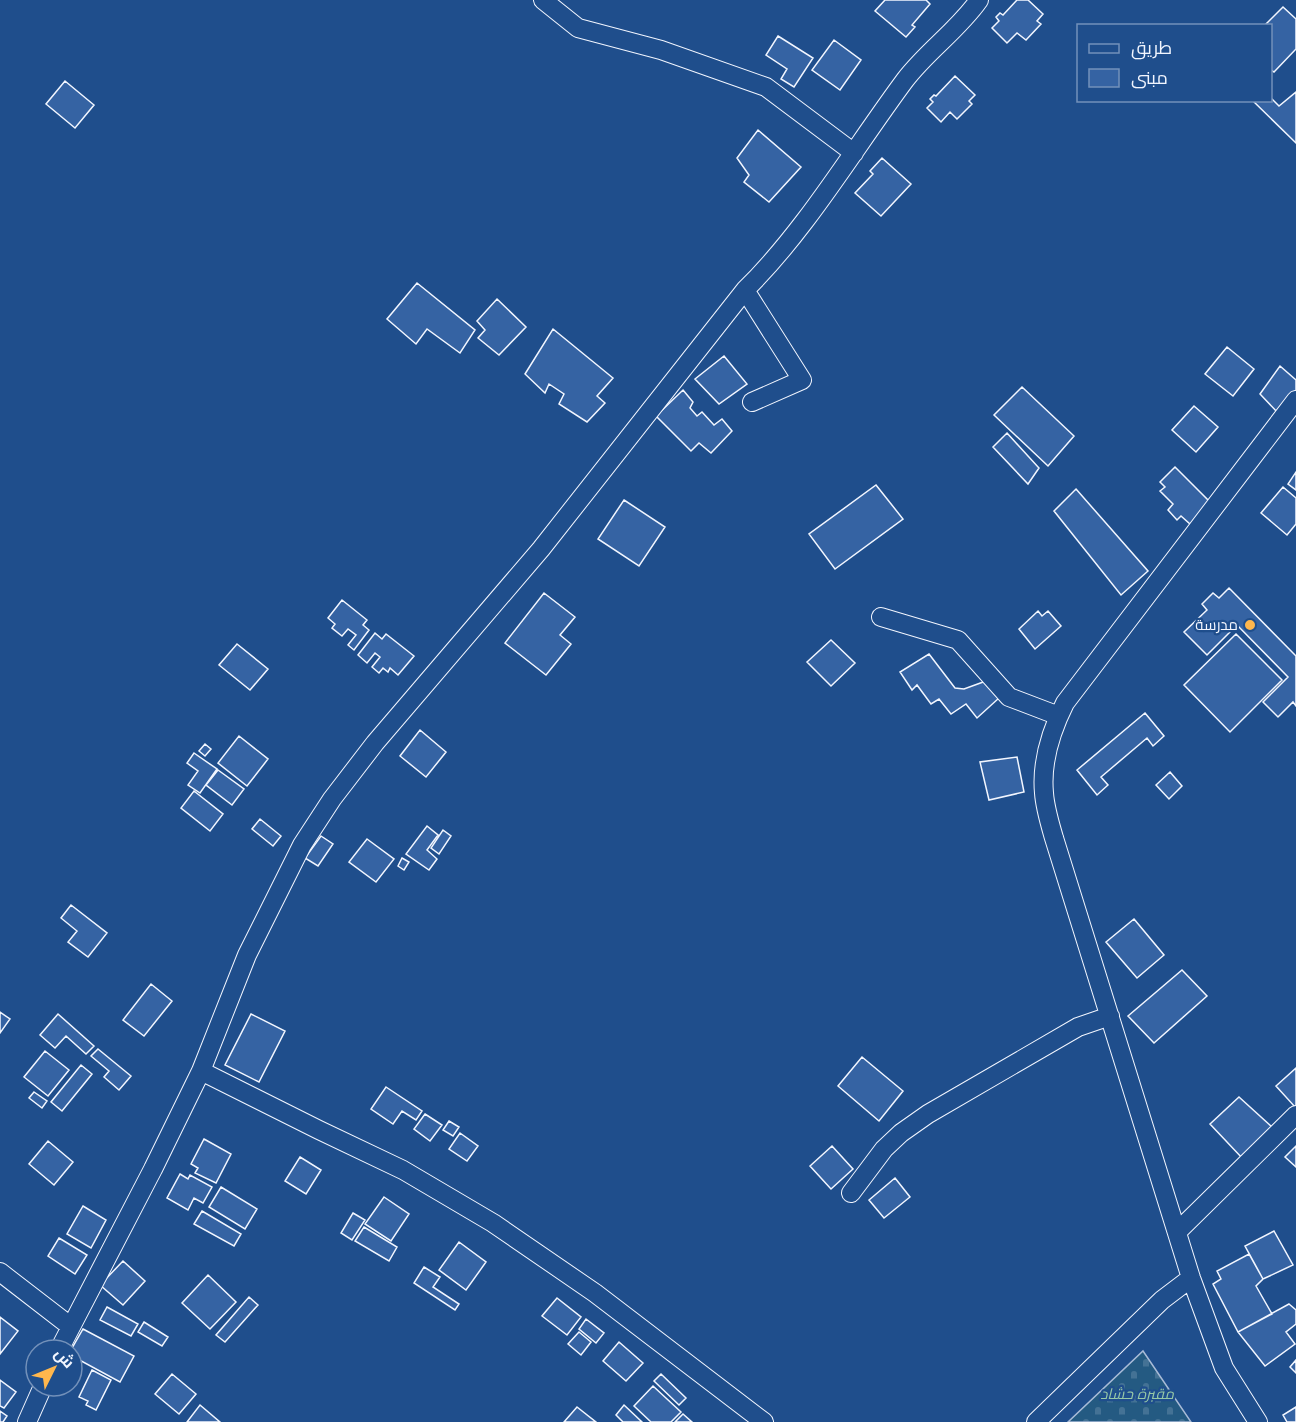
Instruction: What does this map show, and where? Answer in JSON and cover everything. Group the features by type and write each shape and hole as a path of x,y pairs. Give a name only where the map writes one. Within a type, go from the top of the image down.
{"street":[{"path":"543,0 578,28 662,50 766,87 854,153"},
{"path":"64,1338 153,1169 201,1071 247,955 302,845 332,799 375,743 541,549 745,290 768,267 907,78 974,2"},
{"path":"745,290 802,380 752,402"},
{"path":"1258,1422 1224,1368 1191,1278 1053,838 1044,793 1045,763 1052,730 1065,703 1094,664 1289,424 1296,400"},
{"path":"881,617 958,640 1009,697 1059,716"},
{"path":"850,1193 884,1149 901,1133 928,1114 1078,1027 1110,1016"},
{"path":"201,1071 403,1170 493,1224 595,1293 764,1422"},
{"path":"1177,1232 1296,1114"},
{"path":"0,1272 70,1326"},
{"path":"1036,1422 1162,1300 1191,1278"},
{"path":"27,1422 38,1398"}],"green space":[{"name":"مقبرة حشاد","path":"1143,1351 1191,1422 1068,1422"}],"building":[{"path":"885,0 926,0 930,4 912,25 915,27 906,37 875,11"},
{"path":"1017,0 1028,0 1043,14 1037,21 1041,24 1026,40 1017,33 1007,43 992,28 999,21 996,17 1000,13 1003,15"},
{"path":"1283,7 1296,19 1296,49 1274,72 1272,70 1272,24 1266,24"},
{"path":"778,36 813,58 794,87 781,79 787,69 766,55"},
{"path":"834,40 861,60 840,90 812,70"},
{"path":"955,76 975,95 969,101 972,104 957,119 950,112 941,122 927,108 933,102 930,99 936,96"},
{"path":"65,81 94,105 75,128 46,104"},
{"path":"1296,92 1296,143 1254,102 1272,102 1272,99 1279,106"},
{"path":"758,130 801,167 769,202 744,182 749,175 737,158"},
{"path":"882,158 911,184 881,216 855,193 873,174 870,171"},
{"path":"417,283 475,330 460,353 427,329 416,344 387,319"},
{"path":"497,299 526,327 499,355 478,338 485,330 477,321"},
{"path":"553,329 613,378 597,396 605,403 587,422 559,404 564,394 549,384 545,393 525,374"},
{"path":"1227,347 1254,369 1233,396 1205,374"},
{"path":"724,356 747,384 719,404 695,379"},
{"path":"1280,366 1296,380 1296,391 1279,414 1260,394"},
{"path":"1022,387 1074,436 1048,466 994,415"},
{"path":"683,390 693,402 690,408 697,416 702,412 714,425 722,419 732,431 711,453 699,443 691,451 656,416"},
{"path":"1194,406 1218,427 1196,452 1172,430"},
{"path":"1007,433 1039,468 1028,484 993,447"},
{"path":"1175,467 1213,505 1190,524 1181,516 1177,520 1168,510 1173,504 1160,491 1165,487 1160,482"},
{"path":"1296,472 1296,490 1288,484"},
{"path":"876,485 903,519 835,569 809,534"},
{"path":"1283,487 1296,498 1296,524 1287,535 1261,513"},
{"path":"1076,489 1148,571 1121,595 1054,511"},
{"path":"624,500 665,527 639,566 598,539"},
{"path":"1229,588 1296,656 1296,706 1293,702 1278,717 1263,702 1288,677 1237,625 1207,655 1184,632 1207,610 1202,604 1213,593 1219,598"},
{"path":"544,593 575,617 560,635 571,644 546,675 505,643"},
{"path":"342,600 367,620 363,625 369,630 354,650 348,645 356,635 348,629 342,636 332,628 335,624 328,618"},
{"path":"1038,611 1042,616 1048,611 1061,626 1035,649 1019,629"},
{"path":"375,633 382,639 386,634 414,656 398,675 390,668 388,672 383,668 379,673 372,667 380,657 375,653 367,663 358,655"},
{"path":"1236,634 1282,680 1230,732 1184,685"},
{"path":"831,640 855,663 831,686 807,662"},
{"path":"237,644 268,669 250,690 219,665"},
{"path":"929,654 955,688 964,689 986,681 999,698 977,718 966,704 951,714 939,699 931,704 917,685 912,690 900,672"},
{"path":"1145,713 1164,736 1153,746 1147,738 1101,777 1108,785 1097,795 1077,770"},
{"path":"420,730 446,752 426,777 400,756"},
{"path":"239,736 268,759 247,786 218,763"},
{"path":"205,744 211,749 205,756 199,751"},
{"path":"194,753 217,769 200,793 188,785 198,771 187,763"},
{"path":"1017,757 1024,792 989,800 980,762"},
{"path":"218,770 244,789 232,805 206,785"},
{"path":"1170,772 1182,786 1169,799 1156,785"},
{"path":"194,791 223,814 210,831 181,808"},
{"path":"260,819 281,836 273,846 252,829"},
{"path":"427,826 438,835 427,850 437,859 429,870 406,854"},
{"path":"443,830 451,836 439,854 431,848"},
{"path":"321,836 333,844 318,866 305,858"},
{"path":"367,839 394,859 376,882 349,862"},
{"path":"402,858 409,862 404,870 398,866"},
{"path":"71,905 107,933 88,957 68,942 77,931 61,918"},
{"path":"1134,919 1164,955 1137,978 1106,942"},
{"path":"1182,970 1207,996 1154,1043 1128,1016"},
{"path":"151,984 172,1001 144,1036 123,1020"},
{"path":"0,1012 10,1019 0,1033"},
{"path":"58,1014 94,1046 86,1054 66,1036 55,1048 40,1035"},
{"path":"251,1014 285,1031 259,1082 225,1065"},
{"path":"98,1049 131,1076 119,1090 104,1077 109,1071 91,1056"},
{"path":"45,1051 69,1070 48,1096 24,1077"},
{"path":"862,1057 903,1091 879,1121 838,1086"},
{"path":"81,1065 92,1074 62,1111 51,1102"},
{"path":"1296,1068 1296,1108 1276,1086"},
{"path":"386,1087 422,1111 416,1120 402,1111 393,1124 371,1109"},
{"path":"34,1092 47,1101 42,1108 29,1098"},
{"path":"1239,1097 1272,1127 1243,1159 1210,1124"},
{"path":"425,1114 442,1125 430,1141 414,1129"},
{"path":"449,1121 459,1127 453,1136 443,1130"},
{"path":"460,1133 478,1146 467,1161 449,1149"},
{"path":"204,1139 231,1154 216,1183 195,1173 198,1168 191,1164"},
{"path":"48,1141 73,1162 54,1185 29,1164"},
{"path":"832,1146 853,1169 831,1189 810,1166"},
{"path":"1296,1146 1296,1167 1285,1157"},
{"path":"300,1157 321,1170 306,1194 285,1181"},
{"path":"180,1174 188,1179 190,1175 212,1187 203,1203 194,1198 188,1210 167,1198"},
{"path":"895,1178 910,1197 884,1218 869,1200"},
{"path":"221,1187 257,1209 245,1229 209,1207"},
{"path":"384,1197 409,1214 391,1241 365,1224"},
{"path":"83,1206 106,1220 91,1248 67,1234"},
{"path":"202,1211 241,1234 234,1246 194,1224"},
{"path":"353,1213 365,1220 352,1240 341,1233"},
{"path":"364,1227 397,1247 389,1261 355,1241"},
{"path":"1274,1231 1293,1265 1263,1279 1245,1246"},
{"path":"59,1238 87,1255 75,1274 48,1256"},
{"path":"459,1242 486,1262 466,1290 439,1270"},
{"path":"1249,1254 1263,1279 1256,1286 1272,1314 1238,1332 1213,1284 1221,1279 1217,1271"},
{"path":"123,1261 145,1281 123,1305 100,1285"},
{"path":"424,1267 440,1277 433,1287 459,1304 455,1310 414,1283"},
{"path":"208,1275 236,1302 210,1329 182,1303"},
{"path":"249,1297 258,1305 225,1342 216,1335"},
{"path":"557,1298 581,1317 567,1335 542,1316"},
{"path":"1289,1304 1296,1310 1296,1324 1286,1332 1295,1344 1265,1366 1238,1332"},
{"path":"107,1307 138,1324 131,1336 100,1320"},
{"path":"0,1317 18,1331 0,1354"},
{"path":"586,1319 604,1333 596,1343 579,1329"},
{"path":"144,1322 168,1337 162,1346 138,1332"},
{"path":"83,1329 134,1356 120,1382 84,1362 84,1338 78,1338"},
{"path":"579,1332 591,1342 581,1355 568,1344"},
{"path":"619,1342 643,1363 626,1381 603,1361"},
{"path":"1296,1360 1296,1373 1290,1367"},
{"path":"92,1370 111,1380 96,1410 86,1405 88,1401 81,1398 84,1398 84,1387"},
{"path":"172,1374 196,1394 179,1414 155,1394"},
{"path":"661,1374 686,1398 679,1405 654,1381"},
{"path":"0,1380 16,1392 4,1408 0,1406"},
{"path":"653,1386 681,1412 671,1422 651,1422 634,1406"},
{"path":"200,1405 220,1422 187,1422"},
{"path":"624,1405 642,1422 623,1422 616,1415"},
{"path":"577,1407 596,1422 564,1422"},
{"path":"1296,1407 1296,1422 1287,1422 1283,1415"},
{"path":"0,1411 7,1416 3,1422 0,1422"},
{"path":"683,1414 692,1422 675,1422"}],"place":[{"name":"مدرسة","path":"1250,625"}]}
